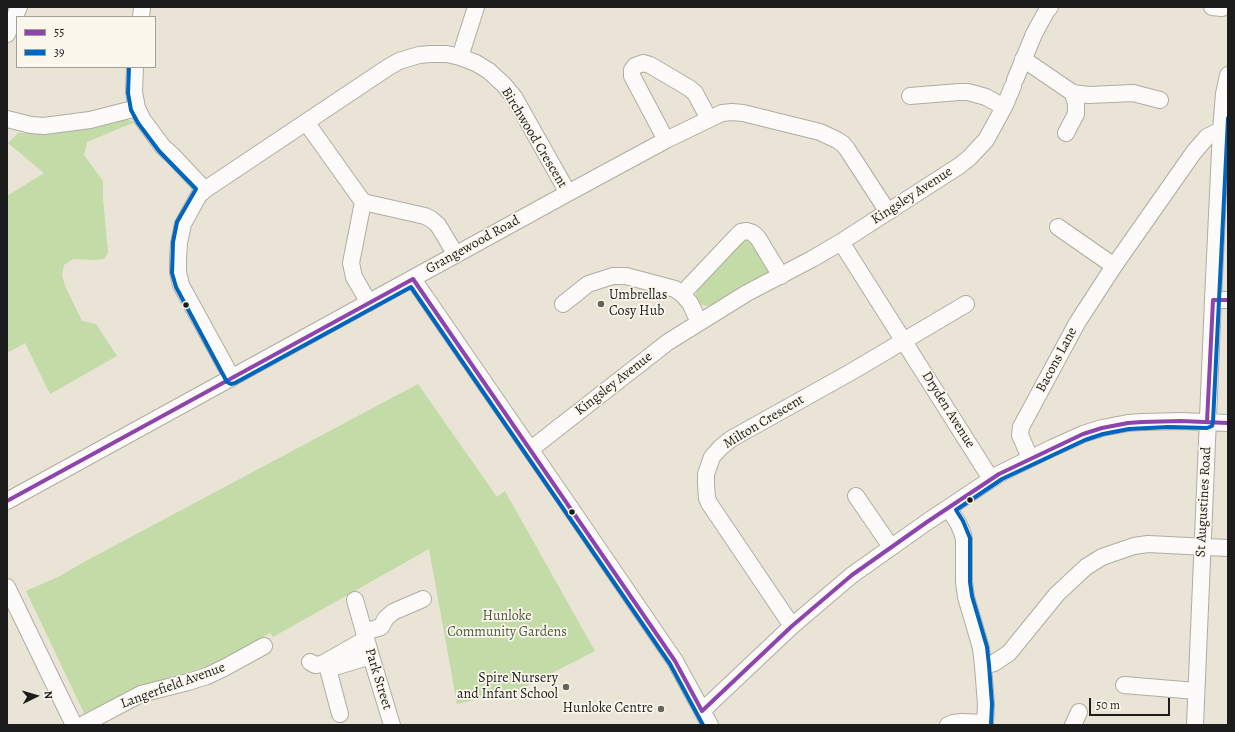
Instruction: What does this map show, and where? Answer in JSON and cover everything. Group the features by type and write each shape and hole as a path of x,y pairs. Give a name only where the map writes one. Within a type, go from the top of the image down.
{"street":[{"path":"7,34 19,7"},
{"path":"460,57 476,7"},
{"name":"Kingsley Avenue","path":"531,449 668,342 747,293 781,276 841,242 959,166 969,158 986,140 1004,107 1044,9"},
{"name":"Birchwood Crescent","path":"232,378 181,285 178,272 179,243 183,224 199,194 399,61 419,55 447,54 476,63 489,72 504,85 514,97 568,193"},
{"path":"1023,59 1072,93 1089,95 1133,93 1160,100"},
{"path":"666,140 632,76 632,70 635,66 643,63 650,64 690,88 695,94 708,119"},
{"path":"135,68 134,92 137,108 143,120 163,148 173,156 205,190"},
{"name":"St Augustines Road","path":"1195,725 1207,422 1220,300 1221,130 1224,94 1228,75"},
{"path":"910,96 968,92 986,97 1004,107"},
{"path":"1066,133 1076,114 1076,104 1072,93"},
{"path":"7,119 31,125 44,126 90,120 137,108"},
{"name":"Grangewood Road","path":"7,501 568,193 666,140 722,113 743,113 820,132 830,136 847,149 888,212"},
{"path":"306,122 363,202 431,218 438,225 456,255"},
{"name":"Bacons Lane","path":"1030,458 1020,435 1021,427 1077,323 1114,266 1191,157 1207,137 1221,130"},
{"path":"363,202 351,263 354,277 370,302"},
{"path":"1058,227 1114,266"},
{"path":"682,294 741,232 748,231 753,233 758,238 781,276"},
{"name":"Dryden Avenue","path":"841,242 991,478"},
{"path":"563,304 588,284 613,276 626,276 675,289 690,303 699,322"},
{"path":"412,279 531,449 675,661 706,718 792,626 852,575 991,478 1030,458 1083,434 1102,428 1128,423 1168,421 1228,423"},
{"path":"904,341 966,304"},
{"name":"Milton Crescent","path":"792,626 709,503 706,484 709,464 716,452 731,439 904,341"},
{"path":"856,496 891,547"},
{"path":"948,508 958,523 964,539 964,582 966,597 981,648 986,704 985,724 962,722 948,725"},
{"path":"983,666 994,664 1009,653 1056,594 1086,566 1102,557 1134,546 1148,544 1228,548"},
{"path":"7,587 74,725"},
{"name":"Park Street","path":"365,636 381,627 392,612 423,599"},
{"name":"Park Street","path":"355,600 392,725"},
{"path":"310,662 315,665 322,664 365,636"},
{"name":"Langerfield Avenue","path":"82,725 141,694 207,676 264,646"},
{"path":"340,714 328,669 371,656"},
{"path":"1124,685 1196,691"}],"green space":[{"path":"125,119 135,122 87,142 84,155 103,181 108,253 104,259 73,259 64,265 62,275 65,286 82,321 96,324 117,356 50,394 25,343 7,353 7,196 44,173 8,143 18,133 52,133 85,129"},
{"path":"750,237 769,271 768,274 708,306 702,305 698,302 695,298 697,291 735,242"},
{"name":"Hunloke Community Gardens","path":"418,384 497,497 505,491 595,651 519,690 457,704 429,549 273,637 270,633 219,662 128,693 84,713 26,591 60,576"}],"transit line":[{"name":"39","path":"129,68 128,93 131,110 138,123 159,151 196,189 177,222 173,242 172,273 176,287 227,382 231,384 235,383 411,287 670,664 703,725"},
{"name":"39","path":"991,725 992,704 987,647 972,596 970,582 970,538 963,521 956,510 1002,479 1085,440 1103,434 1129,429 1168,427 1207,428 1212,426 1228,118"},
{"name":"55","path":"413,279 675,661 702,711"},
{"name":"55","path":"7,501 413,279"},
{"name":"55","path":"1207,422 1213,300 1228,300"},
{"name":"55","path":"702,711 792,626 852,575 927,522 999,474 1083,434 1102,428 1142,422 1181,421 1228,423"}],"place":[{"name":"Umbrellas Cosy Hub","path":"601,304"},
{"name":"Spire Nursery and Infant School","path":"566,687"},
{"name":"Hunloke Centre","path":"661,709"}]}
